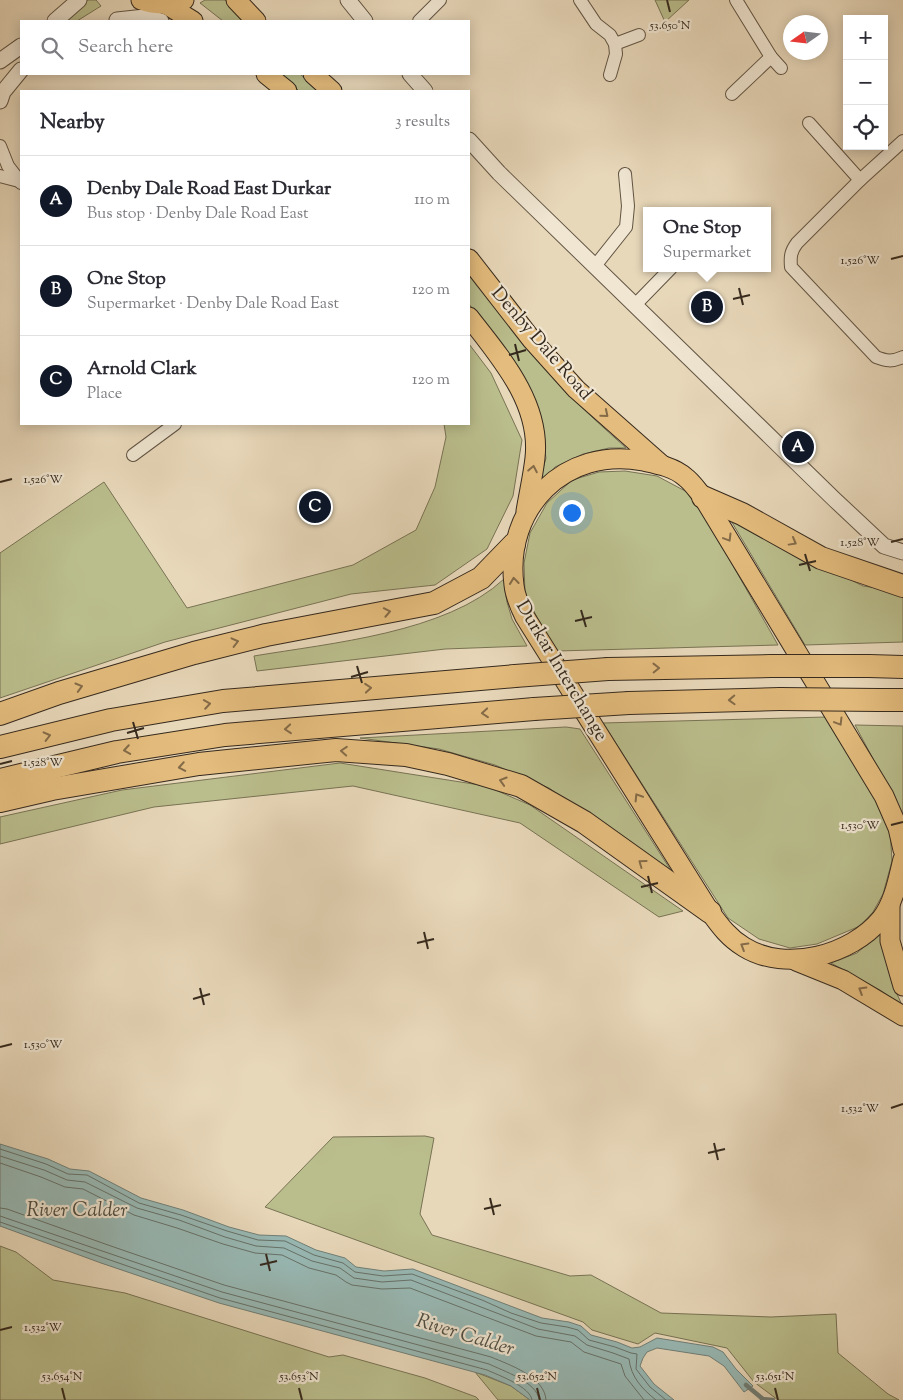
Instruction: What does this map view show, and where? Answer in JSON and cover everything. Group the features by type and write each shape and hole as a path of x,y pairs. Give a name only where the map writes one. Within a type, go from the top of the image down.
{"highway":[{"path":"703,497 742,514 821,558 903,586"},
{"path":"0,714 58,692 194,653 266,635 434,603 481,578 514,544"},
{"path":"0,747 110,720 223,701 608,669 770,666 903,667"},
{"path":"0,780 116,752 225,734 629,703 780,698 903,700"},
{"path":"0,801 52,789 199,764 336,750 406,755 448,764 521,786 584,822 710,912"}],"main road":[{"path":"236,0 255,20"},
{"path":"160,6 191,20"},
{"path":"267,75 286,90"},
{"path":"314,75 331,90"},
{"name":"Denby Dale Road","path":"470,260 532,340 576,390 662,465"},
{"name":"Denby Dale Road","path":"470,317 503,361 526,399 534,428 536,457 524,517"},
{"name":"Durkar Interchange","path":"903,850 898,828 884,796 703,497 685,476 662,465 614,459 591,462 570,469 550,484 524,517 514,544 512,570 518,600 525,617 725,933 745,948 767,956 811,958 839,950 861,938 881,919 890,905 903,859"},
{"path":"890,905 890,942 903,986"},
{"path":"790,958 843,980 903,1016"}],"street":[{"path":"56,20 79,0"},
{"path":"420,20 440,0"},
{"path":"580,0 596,24 610,35 615,44 616,54 610,75"},
{"path":"736,0 781,68"},
{"path":"350,1 364,20"},
{"path":"115,20 160,6"},
{"path":"115,20 145,17 160,6"},
{"path":"615,44 639,35"},
{"path":"0,61 20,47"},
{"path":"732,94 772,56"},
{"path":"0,101 3,92 20,71"},
{"path":"411,75 424,90"},
{"path":"809,123 860,180"},
{"path":"470,141 595,266 884,546 903,552"},
{"path":"903,141 860,180 791,251 791,267 876,357 886,362 903,358"},
{"path":"0,146 8,166 20,182"},
{"path":"595,266 626,227 628,206 625,174"},
{"path":"0,176 20,182"},
{"path":"635,305 667,272"},
{"path":"133,455 174,425"}],"green space":[{"path":"88,0 96,0 101,6 79,20 64,20"},
{"path":"205,0 225,0 243,20 222,20 200,3"},
{"path":"655,0 689,0 665,22"},
{"path":"283,75 301,75 318,90 298,90"},
{"path":"470,274 524,344 559,384 583,409 626,448 609,448 583,454 555,467 538,486 546,458 541,426 509,357 470,305"},
{"path":"470,345 491,373 522,440 513,496 487,549 435,585 351,594 165,642 0,698 0,553 104,482 187,608 353,565 416,530 435,487 446,437 444,425 470,425"},
{"path":"625,471 657,476 687,492 706,518 778,645 557,651 525,594 524,563 530,533 547,503 572,480 599,472"},
{"path":"730,519 863,586 903,592 903,642 805,645"},
{"path":"504,579 507,602 512,619 527,646 445,649 257,671 254,656 352,640 420,624 451,612 480,597"},
{"path":"826,717 877,801 890,830 892,861 883,894 873,912 860,926 817,944 790,948 759,939 728,918 603,723"},
{"path":"855,725 903,726 903,815"},
{"path":"566,727 580,729 670,869 655,867 603,826 549,788 495,765 439,749 360,738"},
{"path":"340,763 486,786 530,805 683,911 659,917 520,823 353,786 154,807 0,844 0,817 122,790"},
{"path":"881,932 892,983 902,1005 880,990 831,963 857,953"},
{"path":"425,1136 434,1138 420,1214 432,1235 570,1276 591,1275 661,1313 771,1317 836,1314 838,1353 888,1394 899,1400 778,1400 754,1382 727,1348 655,1333 638,1344 592,1330 583,1322 265,1207 333,1137"},
{"path":"0,1246 16,1252 53,1280 125,1293 329,1357 343,1355 425,1378 476,1397 479,1400 0,1400"},
{"path":"475,1372 511,1386 530,1400 498,1400"}],"water":[{"name":"River Calder","path":"0,1144 48,1159 70,1169 89,1171 141,1198 183,1210 229,1227 259,1235 286,1236 316,1250 345,1258 356,1267 384,1271 413,1269 542,1318 569,1322 581,1326 591,1335 632,1348 640,1347 657,1338 713,1347 723,1352 753,1386 744,1392 724,1366 709,1356 657,1348 647,1352 640,1366 654,1384 674,1400 530,1400 511,1386 485,1375 219,1303 0,1226"}],"waterway":[{"path":"746,1385 764,1400"},
{"path":"762,1399 773,1400"}],"place":[{"name":"One Stop","path":"707,307"},
{"name":"Denby Dale Road East Durkar","path":"798,447"},
{"name":"Arnold Clark","path":"315,507"}]}
